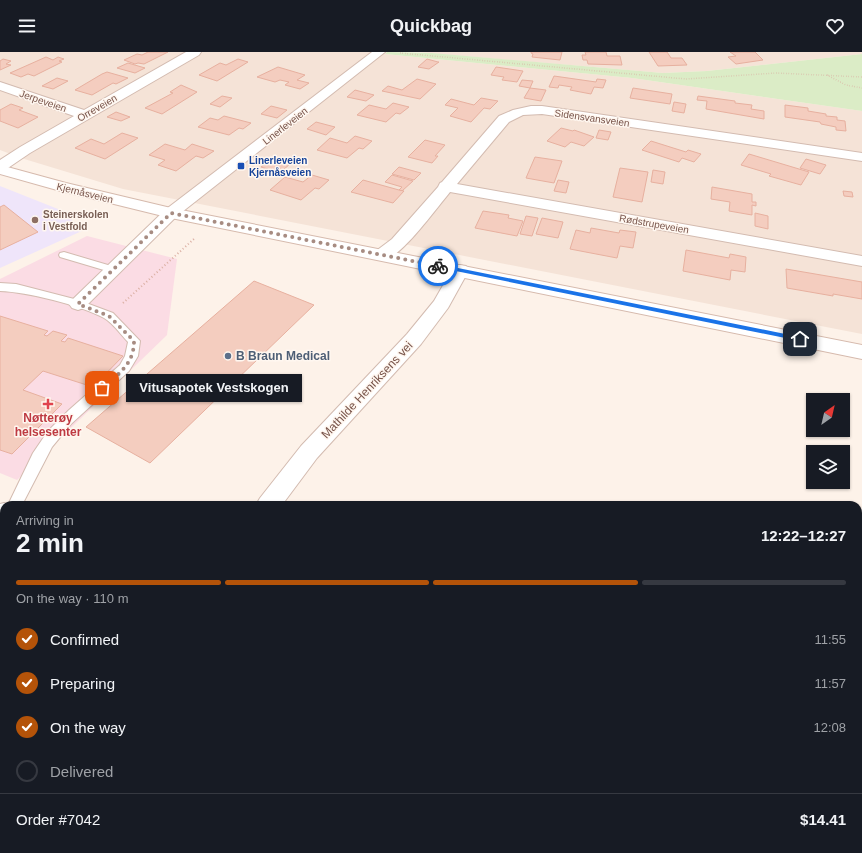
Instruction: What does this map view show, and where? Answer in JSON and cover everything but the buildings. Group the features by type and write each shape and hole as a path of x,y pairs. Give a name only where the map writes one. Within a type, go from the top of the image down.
{"street":[{"name":"Orreveien","path":"0,168 24,150 195,52"},
{"name":"Linerleveien","path":"171,213 387,52"},
{"name":"Jerpeveien","path":"0,86 85,115"},
{"name":"Sidensvansveien","path":"382,254 398,243 445,186 504,119 517,112 527,110 549,111 862,157"},
{"name":"Kjernåsveien","path":"0,168 62,187 171,213 382,254 862,352"},
{"name":"Rødstrupeveien","path":"445,186 862,261"},
{"path":"78,304 171,213"},
{"name":"Mathilde Henriksens vei","path":"271,501 309,452 414,339 442,304 460,270"}],"lane":[{"path":"64,255 114,270"},
{"path":"0,287 16,288 78,304 109,316 134,341 134,353 130,361 56,431 46,444 17,501"}],"path":[{"path":"387,52 686,79 776,73 827,74 862,77"},
{"path":"827,74 846,85 862,88"},
{"path":"109,316 199,235"}],"shaded area":[{"path":"0,52 387,52 385,54 632,78 862,111 862,334 123,189 21,158 0,150"},
{"path":"417,52 862,52 862,54 707,71 663,73"},
{"name":"Steinerskolen i Vestfold","path":"0,186 58,209 84,230 0,268"},
{"name":"Nøtterøy helsesenter","path":"87,236 177,259 167,335 17,480 0,473 0,279"}],"green space":[{"path":"387,52 432,53 663,73 707,71 862,54 862,111 632,78 385,54"}],"way so far":[{"path":"102,388 130,361 134,353 134,341 109,316 78,304 171,213 438,266"}],"place":[{"name":"Linerleveien Kjernåsveien","path":"241,166"},
{"name":"Steinerskolen i Vestfold","path":"35,220"},
{"name":"B Braun Medical","path":"228,356"},
{"name":"Vitusapotek Vestskogen","path":"102,388"},
{"name":"Nøtterøy helsesenter","path":"48,404"}],"route":[{"path":"438,266 800,339"}]}
